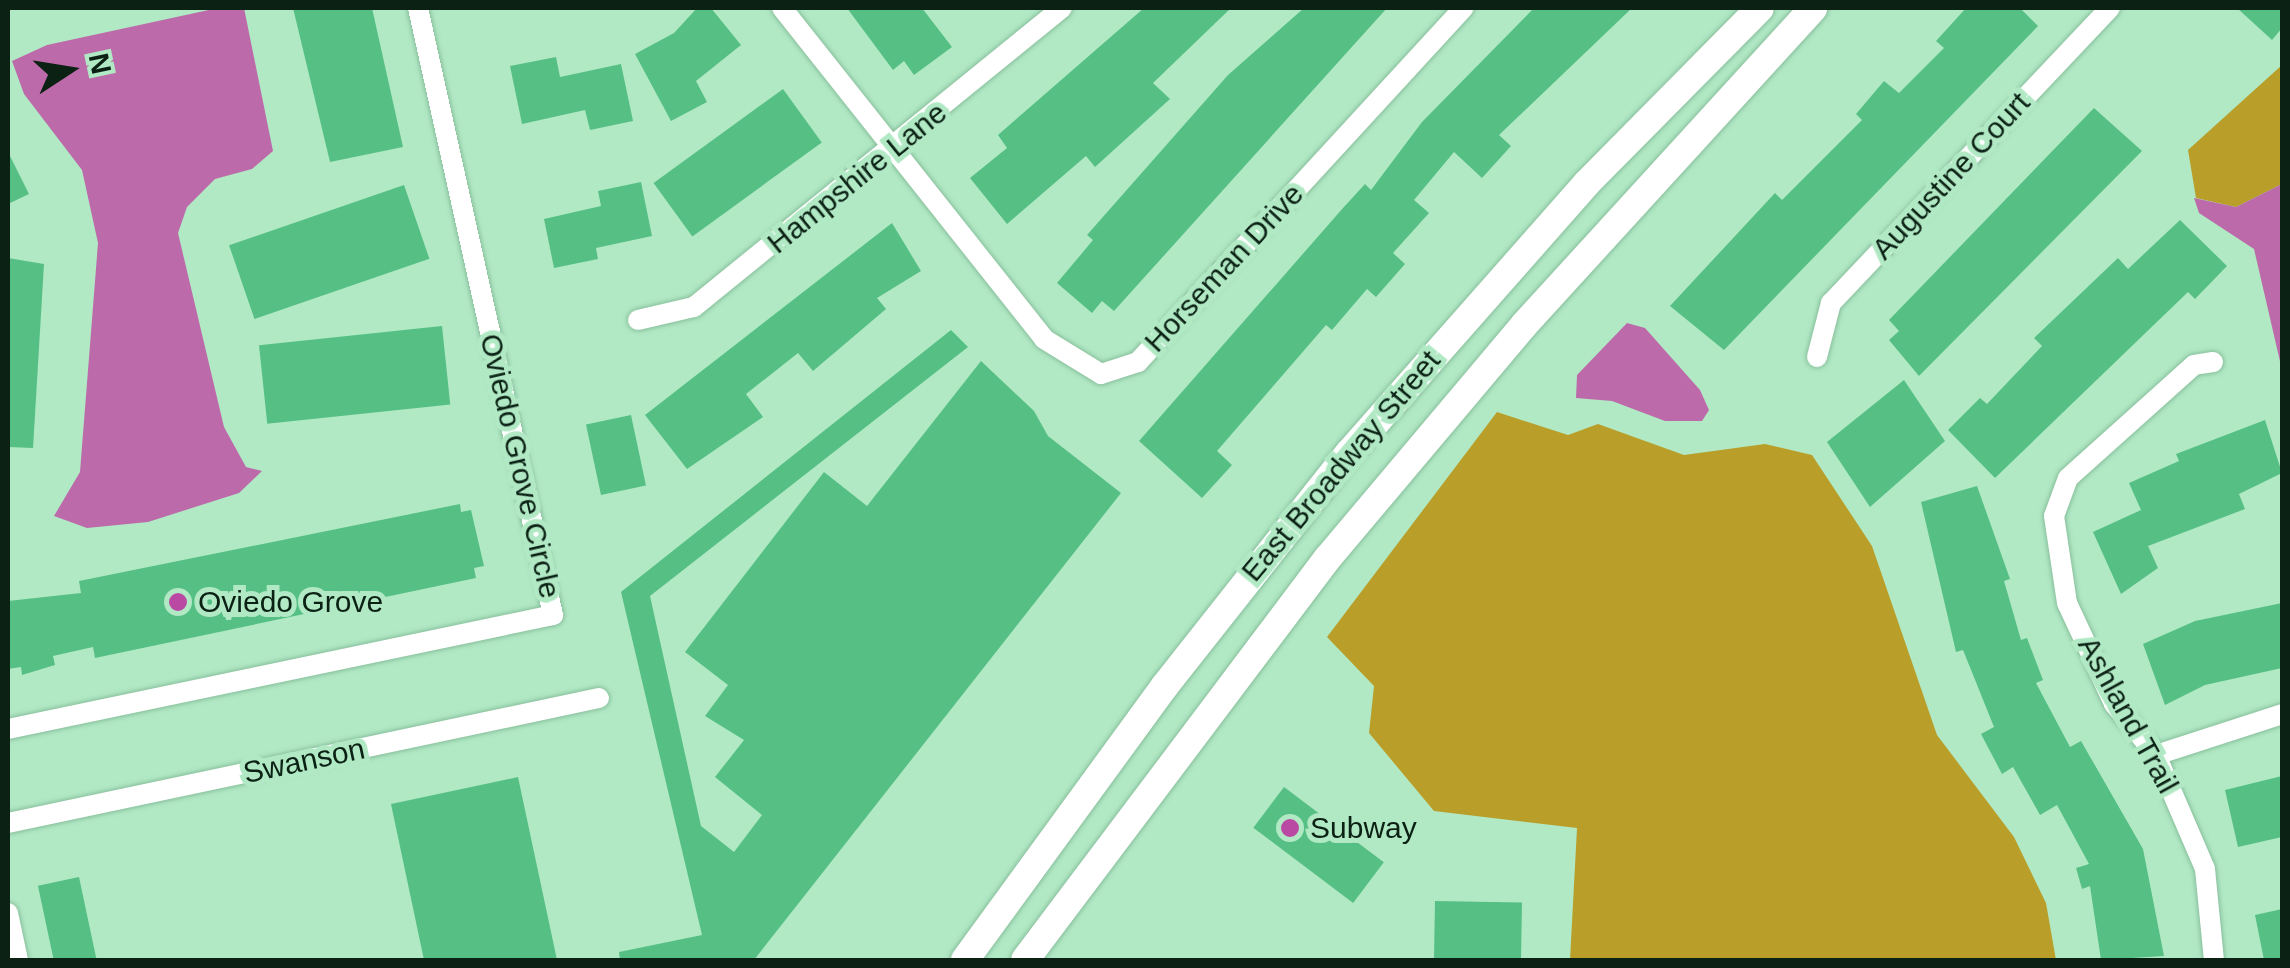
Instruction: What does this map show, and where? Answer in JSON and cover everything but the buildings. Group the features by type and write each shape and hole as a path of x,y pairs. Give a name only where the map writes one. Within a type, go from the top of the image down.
{"main road":[{"name":"East Broadway Street","path":"965,960 1055,832 1412,380 1586,184 1760,8"},
{"name":"East Broadway Street","path":"1024,960 1094,860 1437,426 1813,8"},
{"path":"1055,832 1094,860"}],"street":[{"name":"Oviedo Grove Circle","path":"8,729 553,614 418,8"},
{"name":"Horseman Drive","path":"782,8 1044,339 1101,374 1138,362 1463,8"},
{"name":"Hampshire Lane","path":"638,320 694,308 894,152 1062,8"},
{"name":"Augustine Court","path":"1817,357 1831,303 2110,8"},
{"name":"Ashland Trail","path":"2213,362 2194,365 2068,478 2054,516 2067,603 2114,704 2156,755 2205,869 2214,960"},
{"name":"Swanson","path":"8,823 600,698"},
{"path":"2156,755 2282,714"},
{"path":"8,912 18,960"}],"shaded area":[{"path":"218,8 244,8 273,151 252,169 215,179 187,207 178,233 224,427 246,467 262,471 239,493 148,522 87,528 54,516 80,472 98,243 82,170 24,94 12,61 47,45"},
{"path":"2282,65 2282,184 2236,207 2196,198 2188,150"},
{"path":"2282,184 2282,370 2254,249 2199,213 2194,198 2236,207"},
{"path":"1627,323 1645,328 1700,390 1709,410 1702,421 1665,421 1612,401 1576,398 1577,375"},
{"path":"1497,412 1568,435 1598,424 1684,455 1765,444 1812,455 1872,546 1937,735 2014,837 2046,903 2056,960 1570,960 1577,828 1434,811 1369,733 1374,686 1327,637"}],"place":[{"name":"Oviedo Grove","path":"178,602"},
{"name":"Subway","path":"1290,828"}]}
